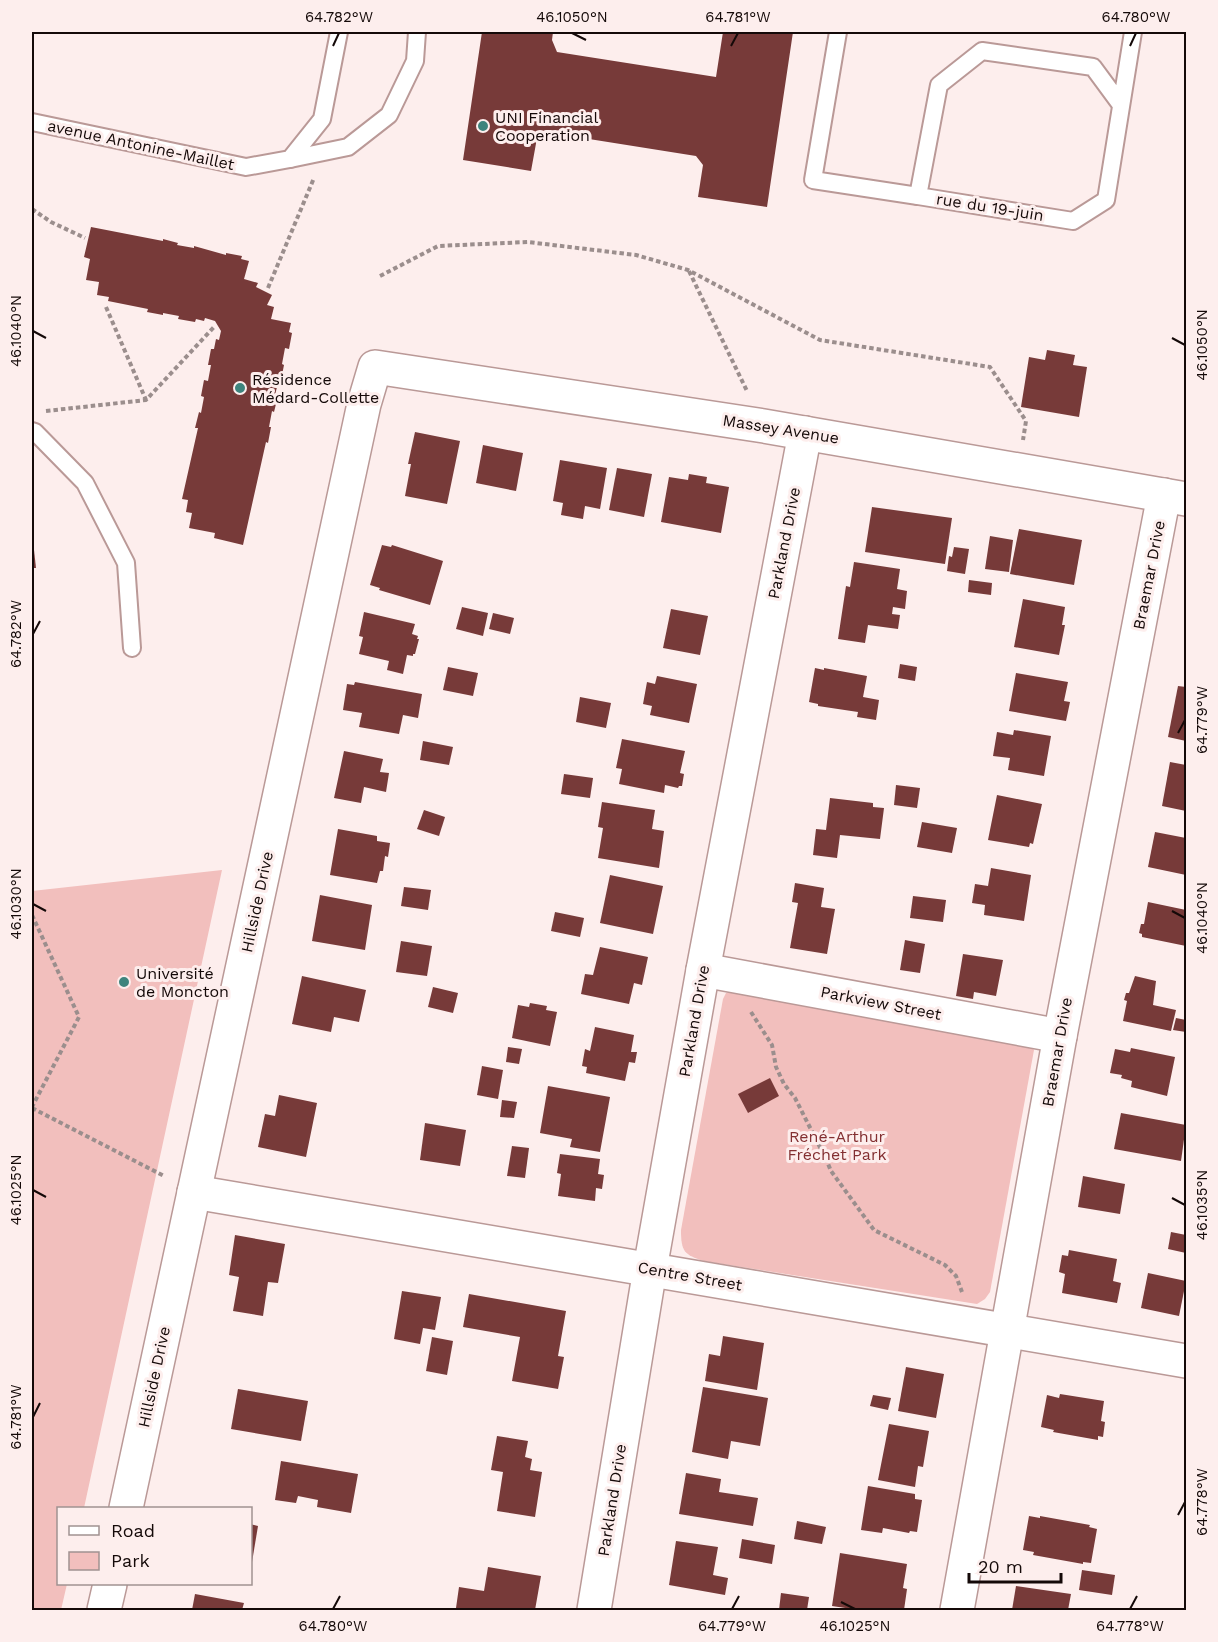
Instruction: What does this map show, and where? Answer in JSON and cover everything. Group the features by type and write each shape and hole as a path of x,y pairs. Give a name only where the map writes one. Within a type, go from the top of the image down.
{"street":[{"name":"Massey Avenue","path":"375,367 764,426 1175,497"},
{"name":"Hillside Drive","path":"126,1507 359,427 375,367"},
{"name":"Parkland Drive","path":"594,1611 650,1269 716,972 805,433"},
{"name":"Braemar Drive","path":"957,1611 1060,1036 1175,497"},
{"name":"Parkview Street","path":"716,972 1060,1036"},
{"name":"Centre Street","path":"194,1192 1186,1361"},
{"path":"104,1611 110,1585"}],"lane":[{"path":"290,159 322,119 339,32"},
{"name":"avenue Antonine-Maillet","path":"32,122 246,166 348,147 389,115 415,61 417,32"},
{"path":"838,32 813,180 918,196"},
{"name":"rue du 19-juin","path":"1121,105 1094,67 982,51 939,85 918,196 1073,221 1106,200 1133,32"},
{"path":"32,431 85,483 126,563 132,648"}],"path":[{"path":"268,288 325,152"},
{"path":"32,209 51,222 85,238"},
{"path":"380,276 438,246 528,242 636,255 688,270 820,340 990,367 1026,421 1018,470"},
{"path":"688,270 764,426"},
{"path":"106,307 146,400"},
{"path":"43,412 146,400 214,327"},
{"path":"32,915 79,1017 32,1108 194,1192"},
{"path":"716,972 772,1045 776,1067 784,1084 795,1098 831,1171 874,1230 945,1265 956,1275 975,1325"}],"green space":[{"path":"222,870 84,1507 57,1507 57,1585 67,1585 61,1610 32,1610 32,891"},
{"name":"René-Arthur Fréchet Park","path":"737,989 1028,1042 1034,1050 990,1292 985,1299 977,1304 704,1261 692,1257 685,1251 681,1230 723,999 726,993"}],"building":[{"path":"482,32 553,32 552,40 557,52 716,77 723,32 793,32 767,207 698,197 703,165 696,156 545,132 537,138 531,171 463,160"},
{"name":"Résidence Médard-Collette","path":"91,227 163,241 163,239 178,243 177,245 194,248 194,246 226,255 226,253 242,256 241,259 249,261 244,279 258,283 256,287 272,295 267,305 274,307 271,319 291,323 289,349 285,348 282,364 284,365 275,395 278,396 274,412 272,411 268,443 266,442 243,545 214,538 215,533 189,528 192,513 186,512 188,500 182,499 198,428 195,428 204,397 201,396 204,380 208,381 211,349 214,349 216,339 219,340 221,331 215,321 205,318 204,321 196,319 195,322 178,319 179,316 147,312 148,309 108,301 109,297 97,295 99,282 86,280 90,259 84,257"},
{"path":"1047,350 1075,355 1073,365 1087,367 1079,417 1021,407 1029,357 1045,360"},
{"path":"415,432 460,441 447,504 405,496 411,464 408,464"},
{"path":"483,445 523,453 516,491 476,483"},
{"path":"560,460 607,468 600,509 585,506 583,519 561,515 563,503 553,501"},
{"path":"617,468 652,474 644,517 609,510"},
{"path":"689,474 707,477 706,483 729,487 721,533 661,522 669,477 688,480"},
{"path":"872,507 952,518 945,564 865,552"},
{"path":"1019,529 1082,540 1074,585 1010,574"},
{"path":"990,536 1013,540 1009,572 985,569"},
{"path":"33,541 36,568 32,568"},
{"path":"382,545 391,547 392,545 443,561 430,605 379,590 380,588 370,585"},
{"path":"954,547 969,549 965,574 947,571 949,556 952,557"},
{"path":"854,562 900,569 897,589 907,591 905,609 893,607 892,614 900,615 898,629 868,625 865,643 838,639 846,586 850,587"},
{"path":"969,580 992,583 991,595 968,592"},
{"path":"1023,599 1065,607 1062,625 1065,625 1059,655 1014,647"},
{"path":"462,607 488,613 483,636 456,629"},
{"path":"671,609 708,616 700,655 663,648"},
{"path":"364,612 415,624 412,634 418,636 417,639 419,639 415,654 407,655 403,674 387,670 389,661 359,654 363,637 359,636"},
{"path":"493,613 514,618 510,634 489,629"},
{"path":"900,664 917,667 915,681 898,678"},
{"path":"448,667 478,673 473,696 443,690"},
{"path":"815,668 867,676 863,697 879,700 876,720 857,717 858,712 818,706 818,704 809,702"},
{"path":"1016,673 1068,682 1064,701 1070,702 1066,721 1009,711"},
{"path":"657,676 697,684 689,723 650,715 652,706 643,704 647,682 655,684"},
{"path":"355,682 422,694 418,718 403,715 399,734 359,727 362,713 343,710 347,684 354,685"},
{"path":"1178,686 1186,687 1186,741 1168,737"},
{"path":"580,697 611,703 606,728 576,722"},
{"path":"1014,730 1051,736 1044,776 1008,770 1010,758 993,756 997,732 1013,735"},
{"path":"622,739 685,751 680,773 684,774 682,786 678,788 665,785 664,793 619,784 622,769 616,768"},
{"path":"423,741 453,747 449,765 420,760"},
{"path":"344,751 383,759 380,772 389,773 386,792 364,787 361,803 334,798"},
{"path":"1170,762 1186,765 1186,811 1162,806"},
{"path":"564,774 593,778 590,798 561,794"},
{"path":"896,785 920,788 917,808 894,805"},
{"path":"997,795 1042,804 1033,844 1030,843 1029,847 988,840"},
{"path":"830,798 873,803 873,807 884,808 880,839 840,835 837,858 813,855 816,829 826,830"},
{"path":"602,802 655,810 652,829 664,831 659,868 598,858 603,828 598,827"},
{"path":"424,810 445,817 439,836 417,829"},
{"path":"922,822 957,828 952,853 917,847"},
{"path":"338,829 377,836 377,841 390,843 388,857 385,856 383,871 380,871 377,883 330,875"},
{"path":"1155,832 1186,838 1186,875 1148,867"},
{"path":"991,868 1031,875 1024,921 984,915 985,905 972,903 975,884 988,886"},
{"path":"610,875 663,886 653,934 600,923"},
{"path":"795,883 824,888 821,907 835,909 827,954 790,948 798,903 792,902"},
{"path":"404,887 431,890 428,910 401,906"},
{"path":"320,895 372,905 365,950 312,941"},
{"path":"913,896 946,900 943,922 910,918"},
{"path":"1148,902 1186,910 1186,946 1142,937 1139,933 1141,924 1144,924"},
{"path":"555,912 584,918 580,937 551,931"},
{"path":"905,940 925,944 920,973 900,970"},
{"path":"401,941 432,946 427,976 396,972"},
{"path":"600,947 648,957 642,985 634,983 629,1004 581,994 585,974 593,975"},
{"path":"963,954 1003,960 996,996 974,992 973,999 956,996"},
{"path":"302,976 366,990 359,1022 334,1017 331,1032 292,1024"},
{"path":"1135,976 1156,981 1153,1005 1176,1010 1171,1031 1123,1021 1127,1001 1124,1000"},
{"path":"433,987 458,993 453,1013 428,1007"},
{"path":"530,1003 547,1006 546,1010 557,1012 550,1046 512,1038 518,1005 529,1007"},
{"path":"1176,1018 1186,1020 1186,1032 1173,1030"},
{"path":"595,1027 634,1035 631,1052 637,1052 635,1063 629,1062 625,1081 586,1073 587,1067 582,1066 585,1049 590,1051"},
{"path":"508,1047 522,1049 519,1064 506,1062"},
{"path":"1131,1048 1175,1057 1167,1096 1131,1087 1132,1081 1121,1078 1122,1075 1110,1073 1115,1049 1130,1052"},
{"path":"482,1066 503,1070 498,1099 477,1095"},
{"path":"770,1078 779,1096 748,1113 738,1094"},
{"path":"548,1086 610,1097 600,1152 570,1147 572,1139 540,1133"},
{"path":"279,1095 317,1103 306,1157 258,1147 265,1114 275,1116"},
{"path":"502,1100 517,1102 514,1118 500,1117"},
{"path":"1121,1113 1186,1125 1181,1161 1114,1149"},
{"path":"425,1123 466,1130 460,1166 420,1160"},
{"path":"512,1146 529,1148 525,1178 507,1176"},
{"path":"560,1154 600,1159 598,1174 604,1175 602,1189 596,1188 595,1201 558,1196 561,1174 557,1173"},
{"path":"1083,1176 1125,1184 1120,1214 1078,1207"},
{"path":"1171,1232 1186,1235 1186,1253 1168,1249"},
{"path":"235,1235 285,1244 278,1283 268,1282 263,1316 233,1311 239,1277 229,1275"},
{"path":"1069,1250 1117,1259 1113,1281 1121,1283 1117,1303 1062,1293 1065,1274 1059,1272 1062,1255 1068,1256"},
{"path":"1148,1273 1186,1281 1179,1316 1141,1308"},
{"path":"402,1291 441,1297 435,1330 423,1328 420,1344 394,1339"},
{"path":"469,1294 566,1311 558,1356 564,1357 558,1389 512,1381 520,1337 463,1327"},
{"path":"723,1336 764,1343 757,1390 705,1381 709,1354 720,1356"},
{"path":"432,1337 453,1341 447,1375 426,1371"},
{"path":"906,1367 944,1374 936,1418 898,1411"},
{"path":"703,1387 768,1398 760,1446 731,1441 728,1459 692,1452"},
{"path":"238,1389 308,1401 301,1441 231,1429"},
{"path":"1060,1394 1104,1401 1101,1421 1105,1422 1103,1437 1098,1436 1098,1440 1053,1432 1054,1430 1041,1427 1047,1395 1059,1398"},
{"path":"873,1395 891,1398 888,1410 870,1406"},
{"path":"889,1424 929,1431 923,1467 918,1466 915,1487 878,1480"},
{"path":"497,1436 528,1441 525,1457 532,1459 530,1470 542,1472 535,1517 497,1511 503,1472 491,1470"},
{"path":"281,1461 358,1474 351,1513 317,1507 318,1500 298,1496 296,1503 275,1500"},
{"path":"686,1473 721,1479 719,1492 758,1498 753,1526 679,1514"},
{"path":"868,1486 915,1494 915,1499 922,1500 917,1532 910,1531 909,1533 883,1528 882,1533 861,1530"},
{"path":"1029,1516 1090,1525 1089,1527 1097,1529 1091,1563 1083,1562 1083,1564 1033,1555 1034,1552 1023,1550"},
{"path":"797,1521 826,1527 822,1544 794,1539"},
{"path":"252,1524 258,1526 252,1562"},
{"path":"742,1539 775,1545 772,1564 739,1558"},
{"path":"676,1541 718,1547 713,1575 728,1578 725,1595 669,1585"},
{"path":"840,1553 907,1564 903,1588 907,1589 904,1610 852,1610 832,1606"},
{"path":"488,1567 541,1576 535,1610 456,1608 459,1587 484,1591"},
{"path":"1082,1570 1115,1575 1112,1595 1079,1590"},
{"path":"1016,1586 1071,1594 1068,1610 1012,1610"},
{"path":"781,1593 809,1597 807,1610 779,1610"},
{"path":"195,1594 244,1603 242,1610 192,1610"}],"place":[{"name":"UNI Financial Cooperation","path":"483,126"},
{"name":"Résidence Médard-Collette","path":"240,388"},
{"name":"Université de Moncton","path":"124,982"}]}
